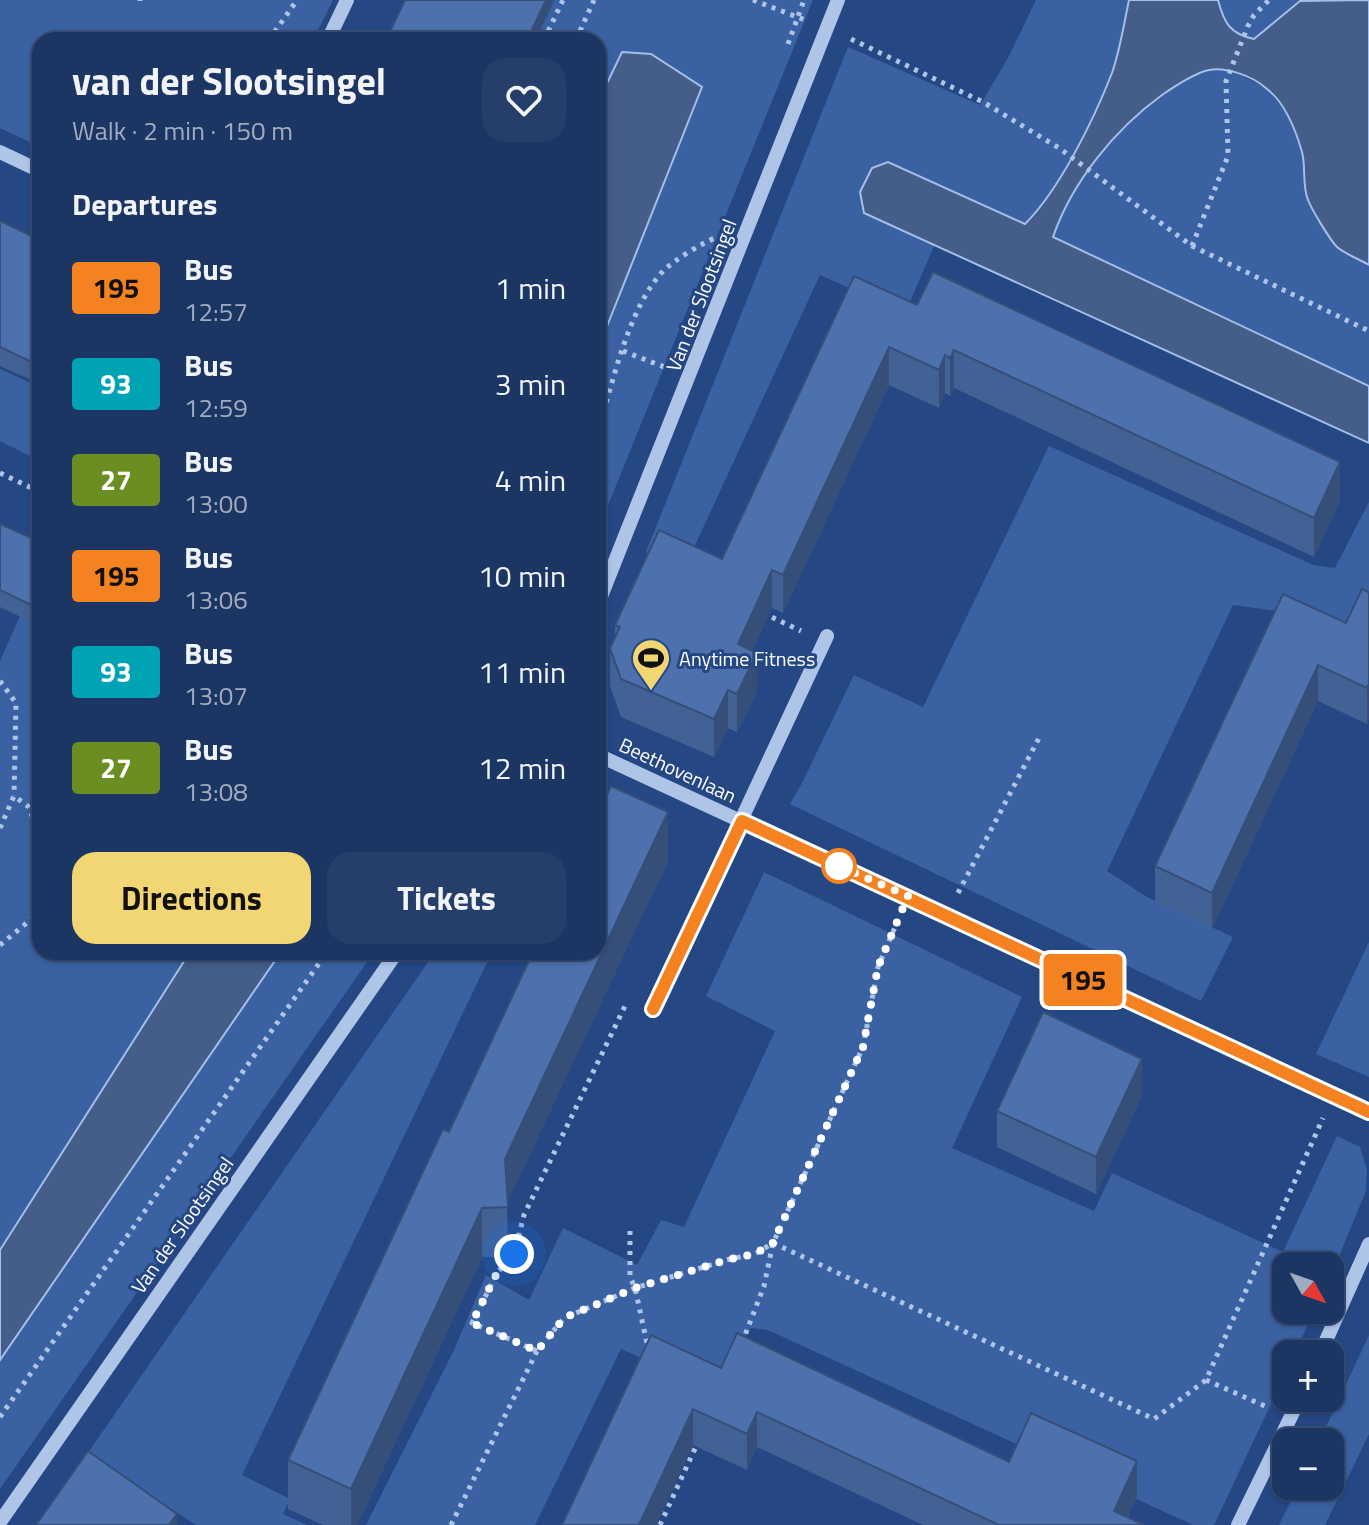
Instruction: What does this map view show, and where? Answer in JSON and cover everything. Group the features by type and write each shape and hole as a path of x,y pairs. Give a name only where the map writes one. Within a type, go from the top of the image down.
{"street":[{"path":"332,32 347,0"},
{"name":"Van der Slootsingel","path":"606,584 838,0"},
{"path":"0,152 32,167"},
{"name":"Beethovenlaan","path":"653,1009 826,639"},
{"name":"Beethovenlaan","path":"606,759 1369,1112"},
{"name":"Van der Slootsingel","path":"0,1522 391,960"},
{"path":"1326,1340 1369,1244"},
{"path":"1238,1525 1293,1412"}],"path":[{"path":"275,32 297,0"},
{"path":"548,32 563,0"},
{"path":"580,32 594,0"},
{"path":"753,0 828,29 983,102 1059,148 1192,246 1369,331"},
{"path":"1192,246 1228,156 1226,81 1248,26 1269,0"},
{"path":"606,405 641,304 664,270 710,240 750,225"},
{"path":"623,351 690,377"},
{"path":"0,473 32,488"},
{"path":"757,610 826,639"},
{"path":"0,681 16,703 14,796 0,828"},
{"path":"946,915 1039,738"},
{"path":"14,796 29,807 32,816"},
{"path":"741,1345 764,1286 773,1243 863,1047 878,967 908,896"},
{"path":"0,945 32,919"},
{"path":"0,1417 321,960"},
{"path":"537,1351 472,1323 497,1273 514,1254 524,1215 627,1002"},
{"path":"773,1243 1154,1419 1206,1380 1333,1097"},
{"path":"630,1231 630,1277 650,1353"},
{"path":"451,1525 537,1351 564,1318 635,1288 755,1254 773,1243"},
{"path":"1206,1380 1291,1417"},
{"path":"660,1525 699,1441"}],"shaded area":[{"path":"0,0 333,0 317,32 32,32 32,143 0,128"},
{"path":"554,0 813,0 606,510 606,329 702,87 622,52 606,85 606,32 539,32"},
{"path":"1036,0 1129,0 1112,73 1086,132 1051,192 1025,224 888,162 864,213 935,244 905,313 820,275 684,569 646,552 848,47 980,105 1008,58"},
{"path":"1129,0 1218,0 1229,26 1239,34 1254,39 1300,1 1369,0 1369,265 1337,247 1313,211 1306,195 1300,144 1279,102 1254,80 1220,69 1205,71 1162,95 1112,140 1071,196 1053,237 1369,386 1369,443 864,213 860,192 872,168 888,162 1025,224 1063,173 1096,111 1115,64"},
{"path":"1218,0 1307,0 1300,1 1254,39 1229,27"},
{"path":"622,52 651,54 702,87 606,329 606,85"},
{"path":"1220,69 1267,88 1288,116 1302,152 1308,200 1337,247 1369,265 1369,386 1053,237 1078,185 1118,133 1167,90 1193,76"},
{"path":"0,369 32,383 32,457 0,441"},
{"path":"1049,446 1313,565 1335,568 1369,502 1369,612 1341,637 1285,612 1233,605 1107,871 1147,897 1233,937 1201,1001 790,804 854,675 923,707"},
{"path":"32,589 32,960 185,960 0,1250 0,661"},
{"path":"764,872 1022,997 952,1148 1094,1211 1112,1173 1283,1252 1272,1252 1272,1324 1308,1324 1301,1340 1272,1340 1272,1402 1214,1525 1193,1525 768,1330 751,1328 729,1358 714,1390 621,1349 535,1525 366,1525 454,1350 486,1275 529,1300 563,1228 637,1265 661,1220 684,1227 775,1031 706,996"},
{"path":"1369,942 1369,1077 1316,1054"},
{"path":"185,960 275,960 0,1360 0,1250"},
{"path":"275,960 368,960 0,1489 0,1360"},
{"path":"429,960 488,960 242,1475 290,1499 283,1514 307,1525 196,1525 125,1478 76,1470"},
{"path":"1337,1136 1360,1147 1367,1169 1366,1191 1341,1252 1283,1252"},
{"path":"1369,1335 1369,1434 1344,1486 1344,1428 1326,1428 1333,1412 1344,1412 1344,1388"},
{"path":"1291,1500 1337,1500 1325,1525 1279,1525"}],"building":[{"path":"405,0 546,0 531,32 390,32"},
{"path":"0,221 32,236 32,362 0,347"},
{"path":"933,272 1340,462 1314,518 954,350 950,358 945,355 939,370 889,347 783,575 772,570 738,644 757,653 737,694 728,690 714,719 621,679 610,648 620,627 615,625 659,530 722,559 854,276 917,305"},
{"path":"0,524 32,538 32,606 0,590"},
{"path":"1362,589 1369,593 1367,688 1318,665 1212,893 1155,866 1283,594 1346,623"},
{"path":"611,786 668,812 606,944 606,797"},
{"path":"529,960 598,960 505,1159 508,1207 482,1208 351,1489 288,1460 443,1129 449,1132"},
{"path":"1043,1012 1142,1059 1096,1157 997,1111"},
{"path":"737,1333 1009,1462 1031,1413 1137,1461 1114,1511 1144,1525 999,1525 757,1412 747,1434 693,1409 639,1525 562,1525 651,1335 721,1368"},
{"path":"88,1451 177,1514 169,1525 36,1525"}],"bus line":[{"name":"195","path":"653,1009 742,821 1369,1112"}],"place":[{"name":"Anytime Fitness","path":"651,692"}],"route":[{"path":"514,1254 497,1273 472,1323 537,1351 564,1318 635,1288 755,1254 773,1243 863,1047 878,967 908,896 839,866"}]}
